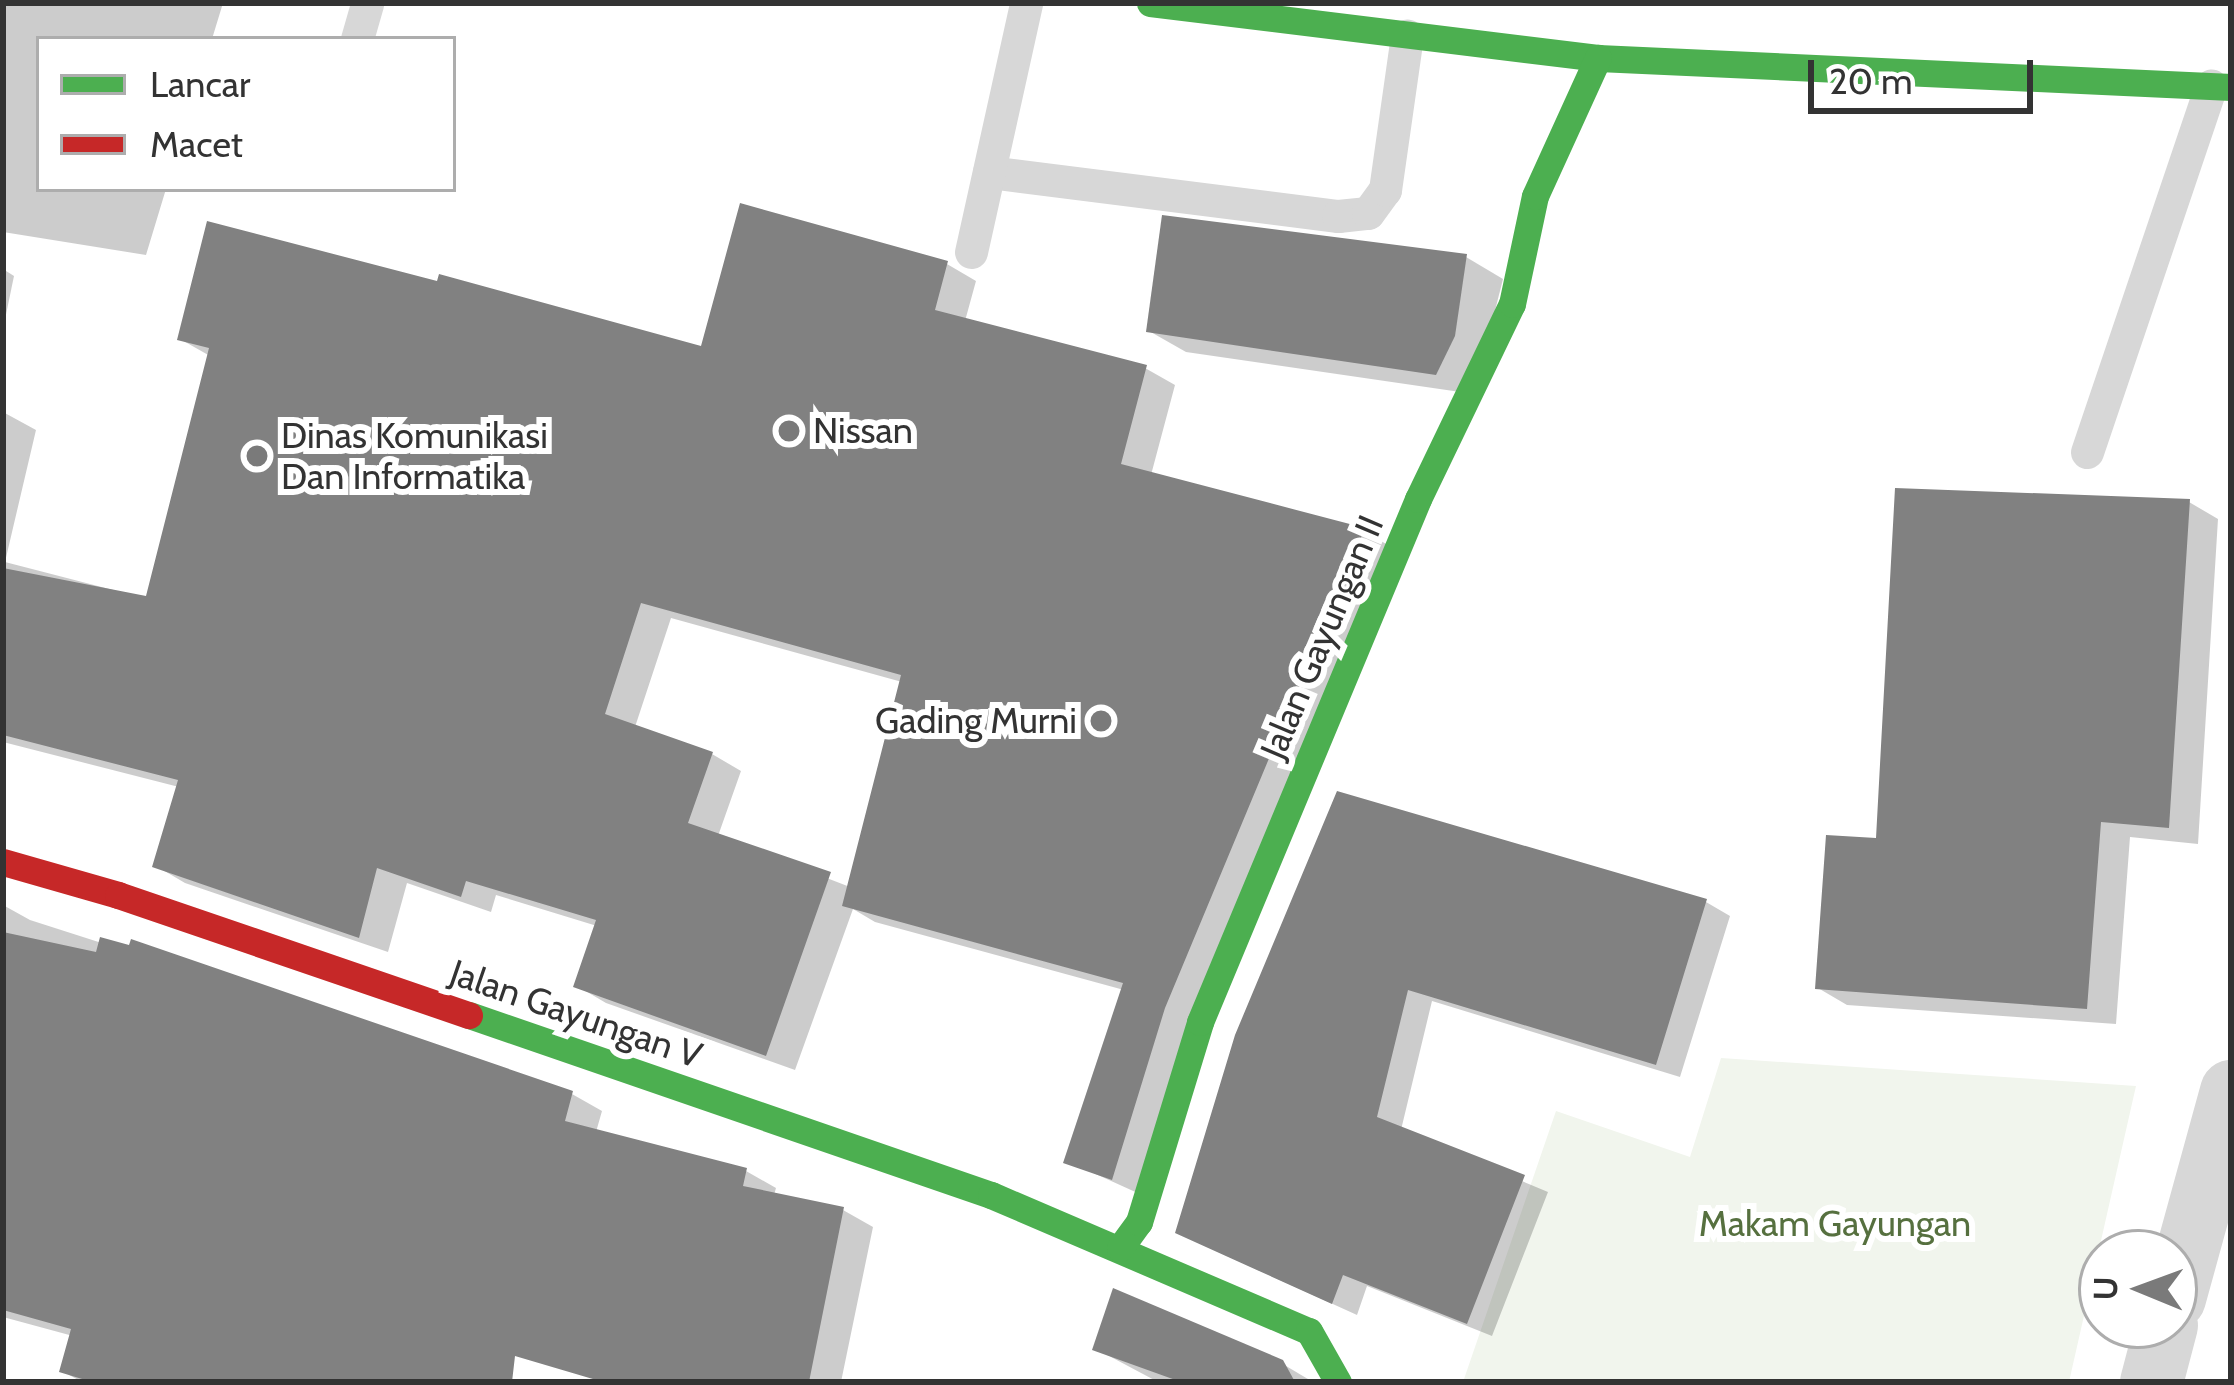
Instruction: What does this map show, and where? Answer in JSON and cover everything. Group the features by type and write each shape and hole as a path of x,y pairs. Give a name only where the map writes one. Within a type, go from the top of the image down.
{"main road":[{"path":"1150,3 1598,58 2221,86"},
{"name":"Jalan Gayungan II","path":"1120,1248 1139,1222 1200,1022 1418,500 1511,304 1535,196 1598,58"},
{"name":"Jalan Gayungan V","path":"3,862 118,895 946,1179 1309,1331 1338,1382"}],"street":[{"path":"2193,1229 2231,1091"},
{"path":"2151,1382 2160,1349"}],"lane":[{"path":"358,36 367,3"},
{"path":"971,252 1026,3"},
{"path":"988,172 1338,216 1368,213 1385,190 1407,36"},
{"path":"2086,452 2221,86"}],"green space":[{"name":"Makam Gayungan","path":"1721,1058 2136,1086 2104,1229 2078,1229 2078,1342 2069,1382 1463,1382 1556,1111 1690,1157"}],"building":[{"path":"740,203 948,261 935,310 1147,365 1121,464 1365,528 1165,1008 1112,1180 1063,1163 1123,983 842,906 901,675 641,603 605,714 713,752 688,823 831,872 766,1056 573,987 596,920 466,881 461,897 377,868 359,938 152,867 178,780 3,735 3,568 146,596 209,348 177,340 207,221 437,281 439,274 701,346"},
{"path":"1162,215 1467,254 1455,336 1436,375 1146,332"},
{"path":"1895,488 2190,499 2169,828 2101,822 2087,1009 1815,989 1826,835 1876,838"},
{"path":"1337,791 1707,899 1656,1065 1408,990 1377,1117 1525,1175 1467,1324 1343,1275 1332,1304 1175,1233 1235,1035"},
{"path":"3,932 96,952 100,937 129,945 131,939 573,1091 565,1121 747,1168 743,1186 844,1207 809,1382 603,1382 515,1356 512,1382 92,1382 59,1372 71,1329 3,1310"},
{"path":"1113,1288 1283,1360 1295,1382 1181,1382 1092,1350"}],"traffic: fast":[{"path":"1150,3 1598,58 2231,87"},
{"path":"1120,1248 1139,1222 1200,1022 1418,499 1512,304 1535,196 1598,58"},
{"path":"469,1015 991,1195 1309,1331 1338,1382"}],"traffic: jam":[{"path":"3,862 118,895 469,1015"}],"place":[{"name":"Nissan","path":"789,431"},
{"name":"Dinas Komunikasi Dan Informatika","path":"257,456"},
{"name":"Gading Murni","path":"1101,721"}]}
